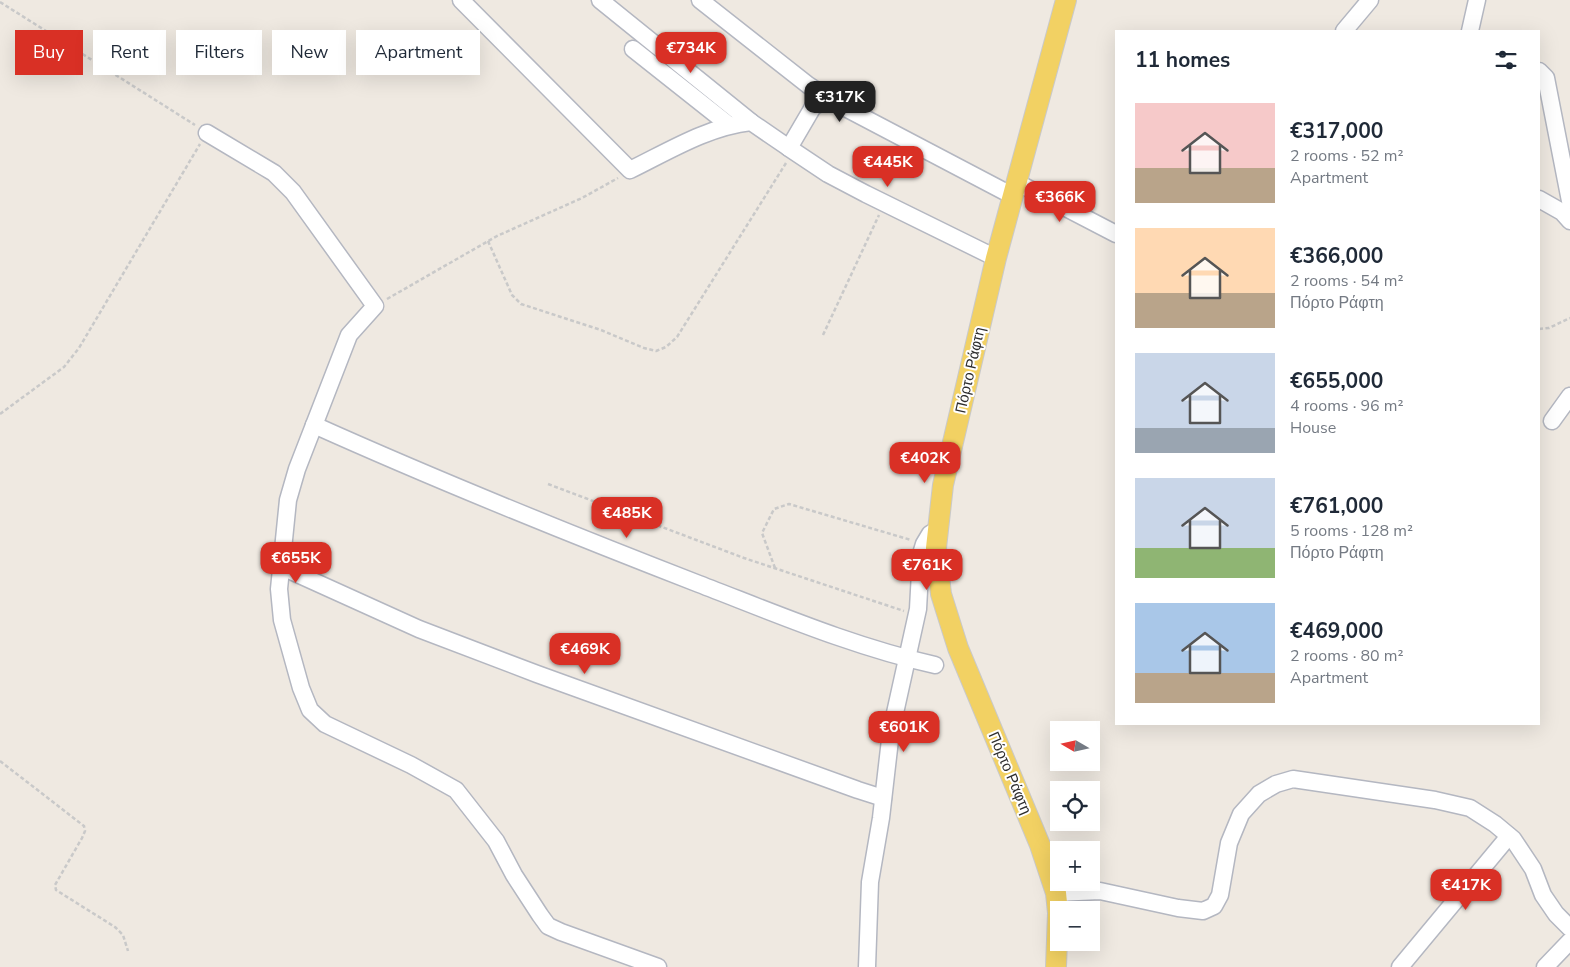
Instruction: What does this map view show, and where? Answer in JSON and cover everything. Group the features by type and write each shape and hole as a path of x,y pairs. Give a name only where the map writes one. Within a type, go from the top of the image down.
{"main road":[{"name":"Πόρτο Ράφτη","path":"1056,967 1058,914 1056,893 1040,845 958,648 944,602 931,537 996,258 1066,0"}],"street":[{"path":"461,0 630,170 690,140 729,124 751,122"},
{"path":"600,0 751,122 791,150 828,174 996,258"},
{"path":"700,0 808,86 834,102 1015,189 1115,234"},
{"path":"1345,30 1370,0"},
{"path":"1470,30 1477,0"},
{"path":"633,49 729,124"},
{"path":"1540,72 1546,78 1570,201"},
{"path":"791,150 813,107 822,102 834,102"},
{"path":"207,133 274,173 293,192 375,306 349,335 297,469 288,500 279,589 282,620 300,688 310,710 325,724 445,782 456,790 496,841 514,875 548,926 658,967"},
{"path":"1540,201 1562,212 1570,221"},
{"path":"1552,421 1570,396"},
{"path":"314,425 519,513 661,569 819,630 906,658 935,665"},
{"path":"867,967 870,882 891,731 918,609 921,554 931,537"},
{"path":"282,567 420,628 537,674 883,798"},
{"path":"918,609 944,602"},
{"path":"1056,893 1100,891 1178,908 1204,910 1214,906 1220,895 1229,843 1241,814 1259,794 1276,784 1293,779 1435,800 1470,808 1496,824 1509,836 1533,869 1543,895 1556,914 1570,928"},
{"path":"1400,967 1509,836"},
{"path":"1545,967 1570,941"}],"path":[{"path":"0,2 207,133 79,348 64,367 0,414"},
{"path":"488,241 512,295 521,304 600,330 644,348 656,350 666,346 677,337 791,150"},
{"path":"375,306 488,241 582,198 630,170"},
{"path":"823,335 880,214 889,206"},
{"path":"1540,330 1550,328 1570,318"},
{"path":"548,484 774,568 887,606 908,611 918,609"},
{"path":"774,568 762,533 774,509 789,504 931,537"},
{"path":"0,761 84,826 85,831 82,838 55,885 56,890 115,927 123,935 128,951"}]}
